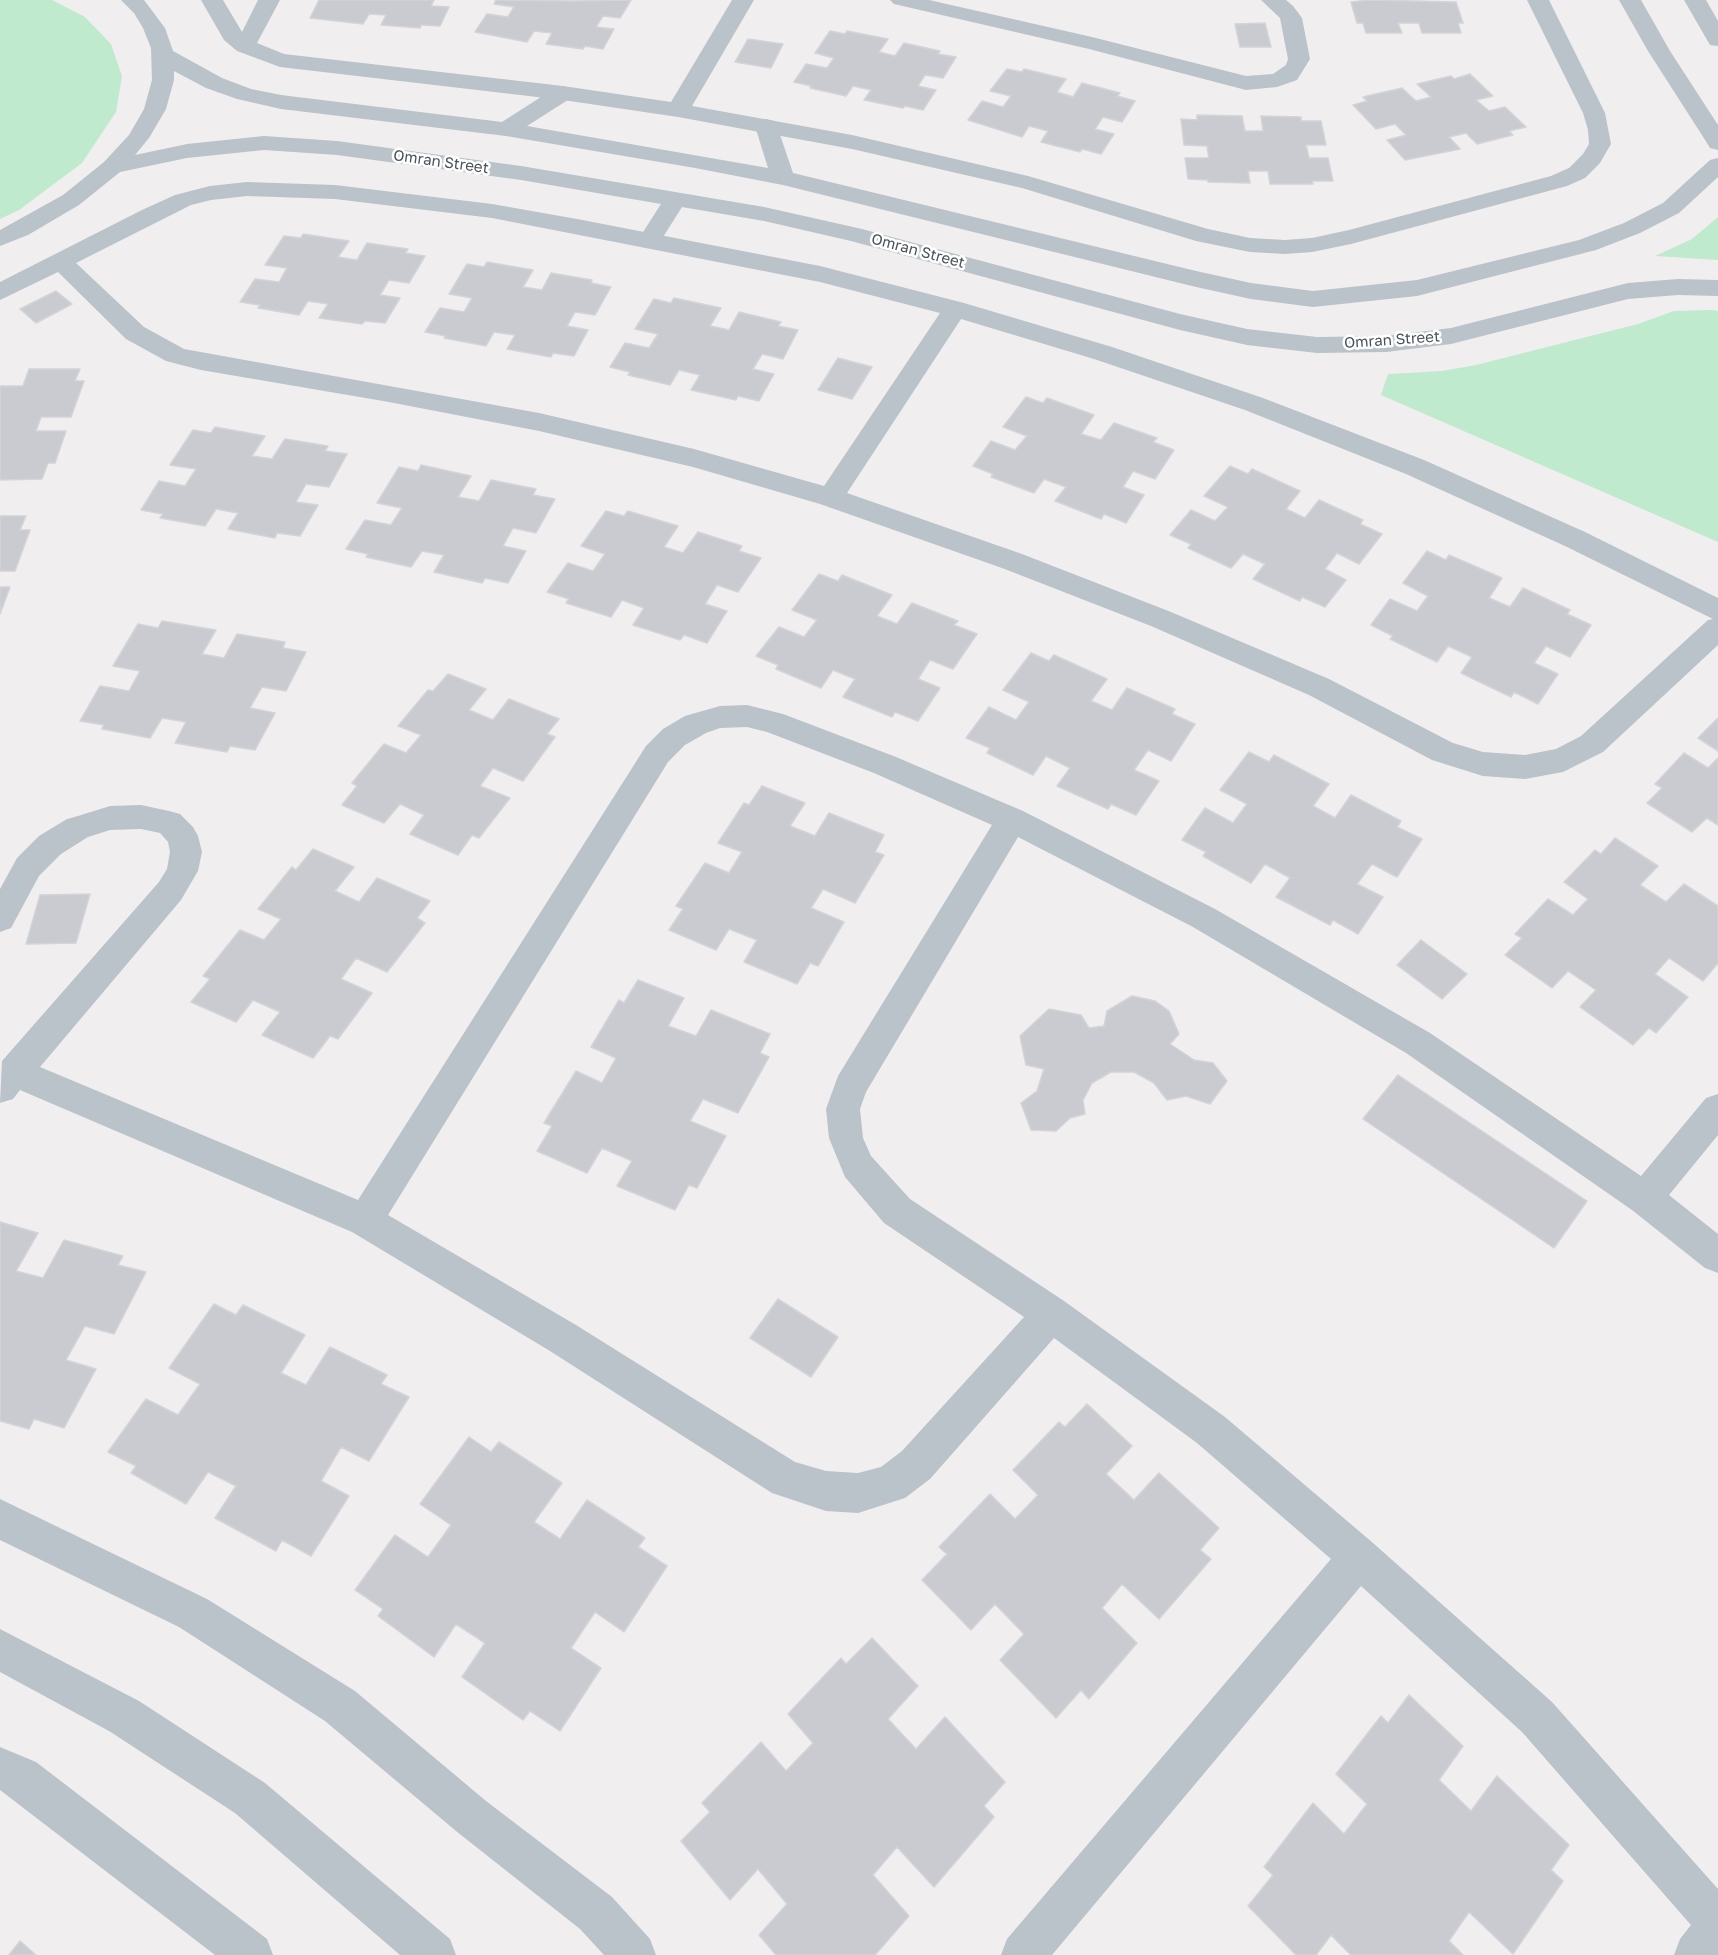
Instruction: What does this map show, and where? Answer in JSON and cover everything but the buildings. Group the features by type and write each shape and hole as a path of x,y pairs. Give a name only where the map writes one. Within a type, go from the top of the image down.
{"street":[{"path":"0,239 71,200 112,167 138,138 155,109 163,80 163,54 154,28 142,9 132,0"},
{"path":"212,0 232,34 245,46 271,57 302,63 563,93 678,110 852,142 1028,183 1204,236 1250,245 1312,245 1351,237 1559,181 1577,173 1592,159 1600,144 1599,130 1594,113 1538,0"},
{"path":"245,46 269,0"},
{"path":"678,110 743,0"},
{"path":"901,0 1092,43 1246,83 1262,83 1283,78 1296,67 1299,58 1291,18 1286,10 1272,0"},
{"path":"1630,0 1659,51 1718,143"},
{"path":"1695,0 1718,40"},
{"path":"163,54 195,74 245,94 291,104 506,129 783,178 1251,291 1313,299 1417,288 1576,248 1632,228 1671,208 1701,183 1718,165"},
{"path":"506,129 563,93"},
{"path":"337,148 360,112"},
{"path":"766,126 783,178"},
{"name":"Omran Street","path":"112,167 149,158 226,146 264,143 337,148 521,173 764,214 854,234 1077,295 1247,337 1317,345 1374,344 1451,336 1628,291 1678,287 1718,288"},
{"path":"0,292 150,214 183,200 210,193 247,189 335,192 400,199 492,211 650,240 820,274 956,309 1103,353 1244,400 1394,459 1575,539 1718,610"},
{"path":"650,240 676,199"},
{"path":"1077,295 1100,256"},
{"path":"61,262 135,333 175,355 201,362 389,393 539,422 694,458 830,497 1012,561 1161,619 1319,687 1443,752 1483,764 1525,767 1553,762 1563,760 1592,744 1718,628"},
{"path":"830,497 956,309"},
{"path":"365,1220 657,754 674,737 696,724 720,717 747,716 772,722 885,765 1012,820 1204,918 1418,1044 1645,1198 1718,1256"},
{"path":"0,919 28,867 50,845 78,828 110,818 141,816 169,823 182,836 186,852 182,871 170,891 7,1080 365,1220 562,1338 786,1479 826,1491 858,1493 891,1484 916,1466 1051,1314"},
{"path":"1012,820 850,1087 843,1109 846,1138 856,1166 897,1211 1051,1314 1211,1430 1359,1557 1537,1717 1718,1922"},
{"path":"1645,1198 1718,1109"},
{"path":"0,1519 194,1613 340,1706 471,1816 596,1913 634,1955"},
{"path":"1023,1955 1359,1557"},
{"path":"0,1650 124,1716 249,1798 434,1955"},
{"path":"0,1768 21,1777 251,1955"},
{"path":"1696,1955 1718,1928"}],"green space":[{"path":"0,0 52,0 85,17 111,44 122,76 116,112 82,163 19,210 0,219"},
{"path":"1718,217 1718,260 1655,256 1692,239"},
{"path":"1674,311 1718,311 1718,542 1381,395 1388,374 1442,371 1476,365 1638,324"}]}
